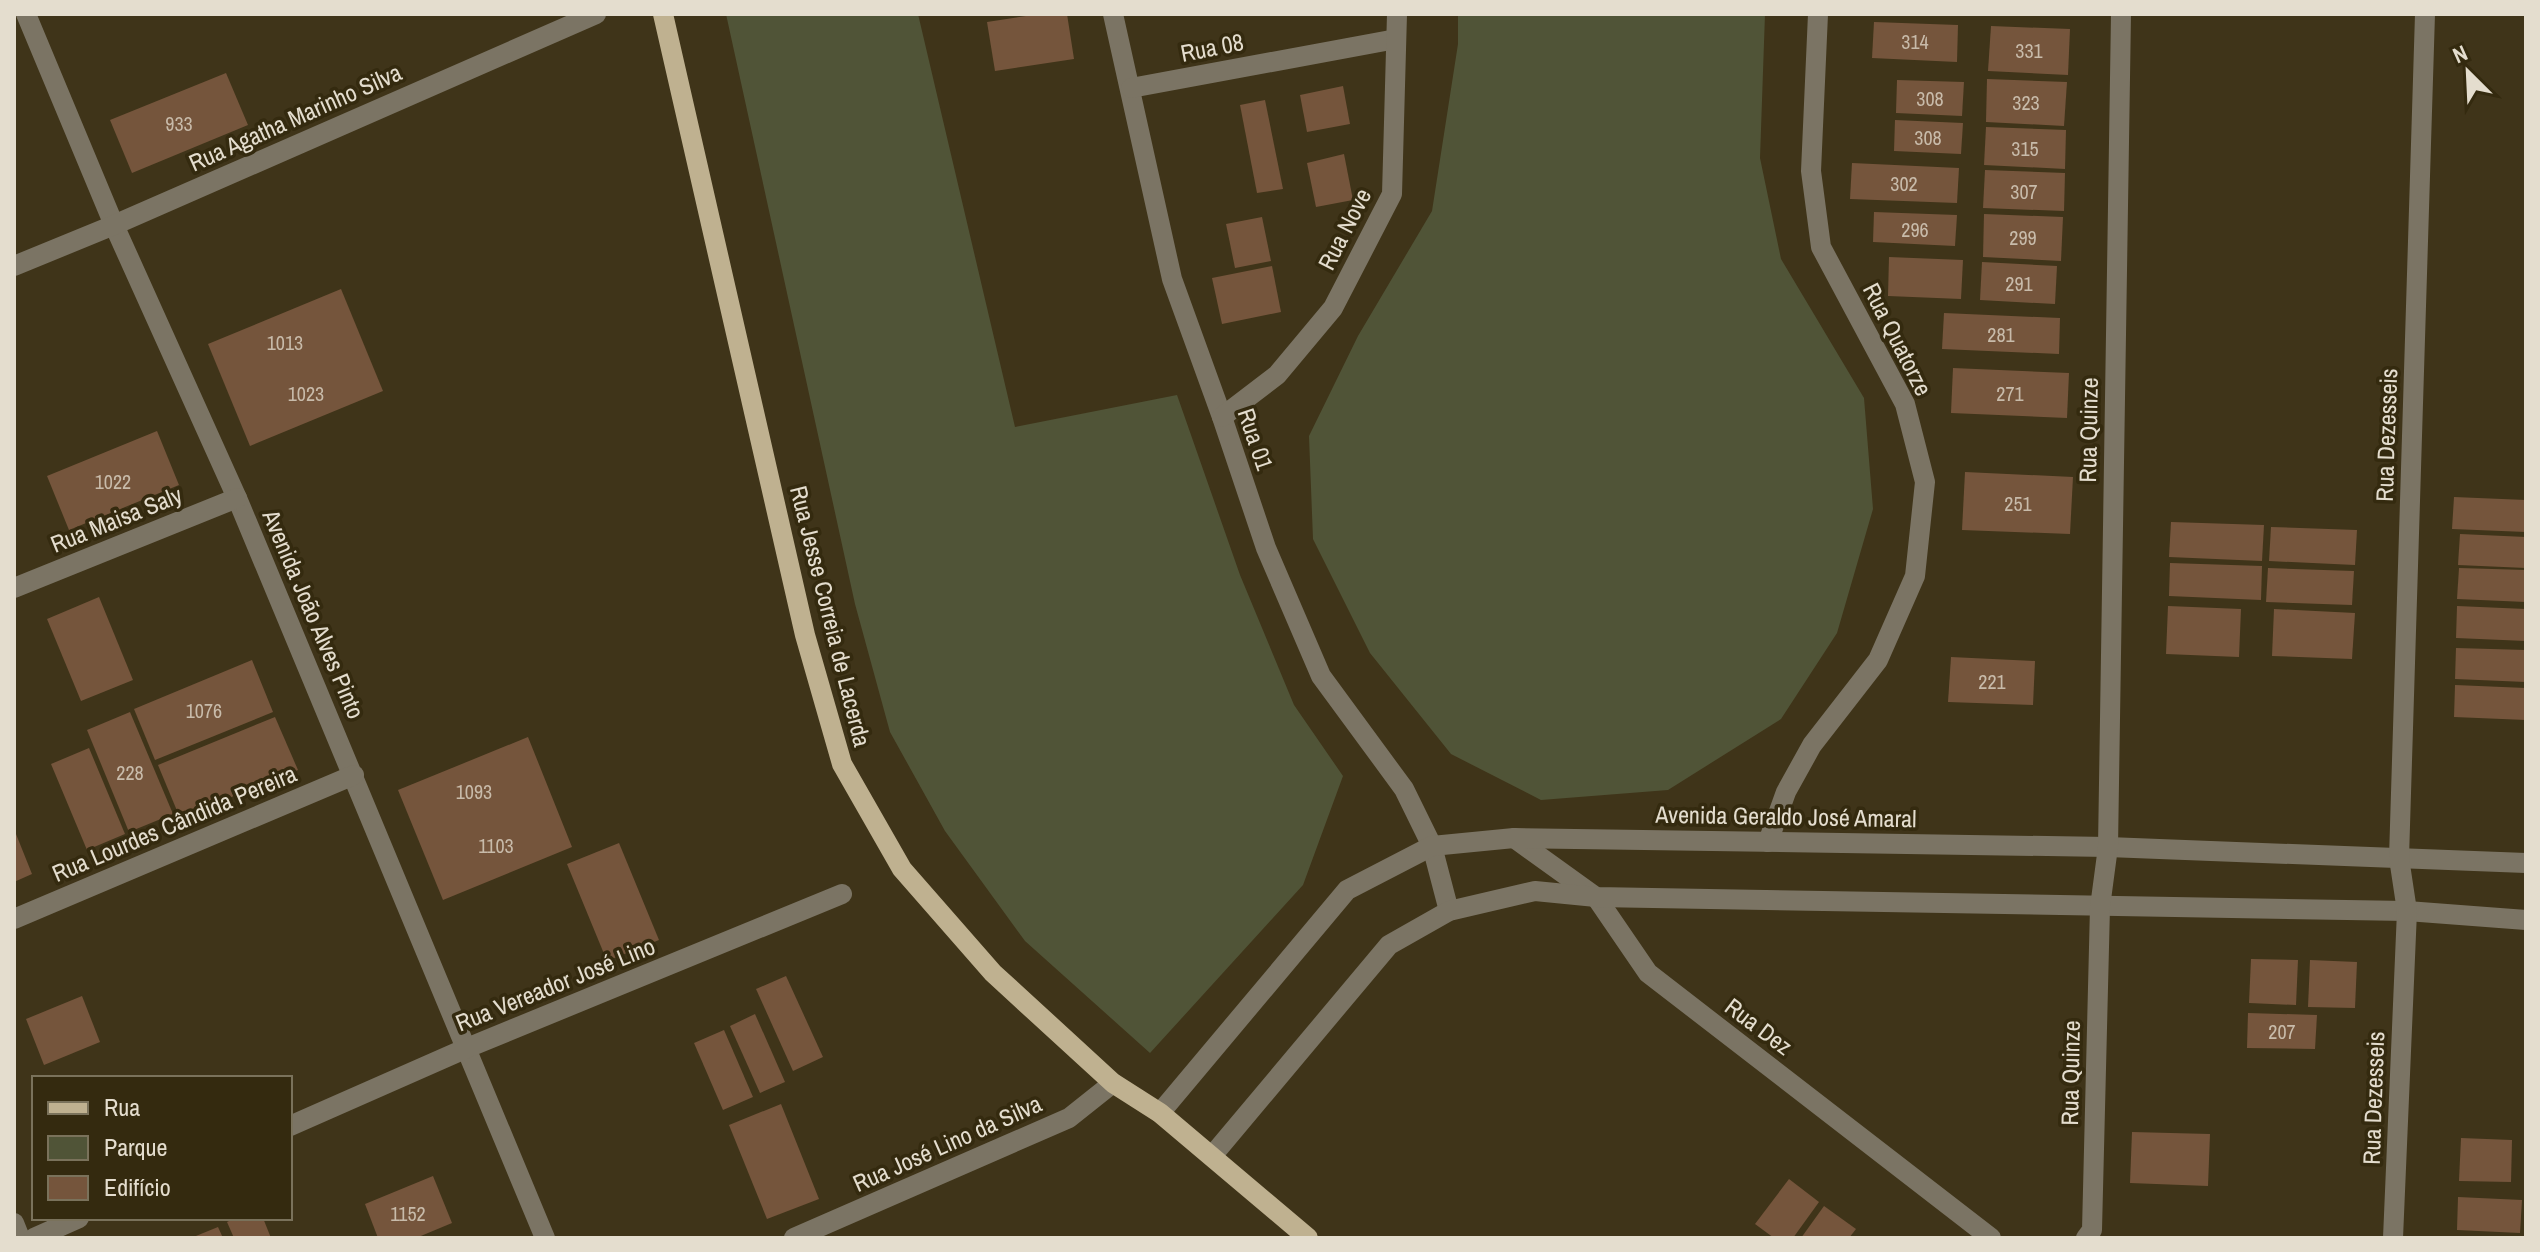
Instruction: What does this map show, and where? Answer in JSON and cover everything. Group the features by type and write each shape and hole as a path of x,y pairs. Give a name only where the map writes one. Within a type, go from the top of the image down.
{"main road":[{"name":"Rua Jesse Correia de Lacerda","path":"663,14 805,635 842,764 902,869 993,973 1113,1083 1160,1113 1308,1238"}],"street":[{"name":"Avenida João Alves Pinto","path":"26,14 114,225 237,498 545,1238"},
{"name":"Rua Agatha Marinho Silva","path":"14,266 596,14"},
{"name":"Rua 01","path":"1113,14 1172,279 1266,548 1321,676 1404,789 1432,846 1449,911"},
{"name":"Rua Nove","path":"1222,417 1277,375 1333,308 1392,194 1397,14"},
{"name":"Rua Quatorze","path":"1768,842 1786,792 1812,745 1878,660 1915,576 1925,482 1905,404 1821,247 1811,171 1818,14"},
{"name":"Rua Quinze","path":"2086,1238 2092,1230 2100,907 2108,847 2121,14"},
{"name":"Rua Dezesseis","path":"2393,1238 2407,911 2399,858 2425,14"},
{"name":"Rua 08","path":"1131,88 1396,39"},
{"name":"Rua Maisa Saly","path":"14,588 237,498"},
{"name":"Rua Lourdes Cândida Pereira","path":"14,919 354,775"},
{"name":"Avenida Geraldo José Amaral","path":"1160,1113 1347,890 1432,846 1514,838 2108,847 2526,863"},
{"name":"Rua Dez","path":"1514,838 1596,897 1648,973 1991,1238"},
{"path":"1212,1156 1389,945 1449,911 1535,891 1596,897 2407,911 2526,920"},
{"name":"Rua Vereador José Lino","path":"292,1125 467,1048 842,894"},
{"name":"Rua José Lino da Silva","path":"794,1238 1069,1118 1113,1083"},
{"path":"34,1238 74,1220"},
{"path":"14,1223 20,1238"}],"green space":[{"path":"726,14 918,14 1015,427 1177,395 1240,575 1294,705 1343,776 1303,885 1150,1053 1025,941 945,831 890,732 855,604"},
{"path":"1458,14 1765,14 1760,158 1781,259 1864,398 1873,509 1837,633 1781,719 1668,790 1541,800 1451,754 1370,653 1313,539 1309,436 1358,336 1432,211 1458,44"}],"building":[{"path":"1039,14 1067,14 1074,59 995,71 987,22"},
{"path":"1874,22 1958,25 1957,62 1872,58"},
{"path":"1991,26 2070,29 2068,75 1988,71"},
{"path":"226,73 248,125 132,173 110,120"},
{"path":"1987,79 2067,82 2064,126 1986,122"},
{"path":"1897,80 1964,82 1962,116 1896,113"},
{"path":"1343,86 1350,124 1307,132 1300,95"},
{"path":"1265,100 1283,189 1257,193 1240,105"},
{"path":"1895,120 1963,123 1961,154 1894,151"},
{"path":"1986,127 2066,130 2065,169 1984,165"},
{"path":"1344,154 1353,200 1316,207 1307,163"},
{"path":"1852,163 1959,168 1957,203 1850,199"},
{"path":"1985,170 2065,173 2064,211 1983,208"},
{"path":"1874,212 1957,215 1955,246 1873,242"},
{"path":"1984,214 2063,217 2061,261 1983,257"},
{"path":"1262,217 1271,261 1235,268 1226,224"},
{"path":"1889,257 1963,260 1961,299 1888,296"},
{"path":"1982,262 2057,266 2055,304 1980,300"},
{"path":"1272,266 1281,312 1222,324 1212,278"},
{"path":"341,289 383,391 250,446 208,344"},
{"path":"1944,313 2060,318 2059,354 1942,349"},
{"path":"1953,368 2069,373 2067,418 1951,413"},
{"path":"157,431 179,485 69,530 47,476"},
{"path":"1965,472 2073,477 2070,534 1962,530"},
{"path":"2454,497 2526,500 2526,532 2452,529"},
{"path":"2171,522 2264,525 2262,561 2169,557"},
{"path":"2271,527 2357,530 2355,565 2269,561"},
{"path":"2460,534 2526,537 2526,568 2458,565"},
{"path":"2170,563 2262,566 2261,600 2169,596"},
{"path":"2268,568 2354,571 2352,605 2266,602"},
{"path":"2459,568 2526,570 2526,602 2457,599"},
{"path":"99,597 133,680 81,701 47,619"},
{"path":"2168,606 2241,609 2239,657 2166,654"},
{"path":"2457,606 2526,609 2526,641 2456,638"},
{"path":"2274,609 2355,613 2352,659 2272,656"},
{"path":"2456,648 2526,650 2526,682 2455,679"},
{"path":"1951,657 2035,661 2033,705 1948,702"},
{"path":"252,660 273,712 155,760 134,709"},
{"path":"2455,685 2526,688 2526,720 2454,717"},
{"path":"130,712 173,814 129,832 87,730"},
{"path":"275,717 298,770 180,818 158,765"},
{"path":"528,737 572,847 443,900 398,790"},
{"path":"89,748 125,834 87,850 51,764"},
{"path":"14,829 32,874 14,882"},
{"path":"619,843 659,940 607,961 567,864"},
{"path":"2251,959 2298,960 2296,1005 2249,1003"},
{"path":"2310,960 2357,962 2355,1008 2308,1007"},
{"path":"786,976 823,1057 793,1071 756,989"},
{"path":"82,996 100,1042 44,1065 26,1019"},
{"path":"2248,1013 2317,1015 2315,1049 2247,1048"},
{"path":"755,1014 785,1082 760,1093 730,1026"},
{"path":"724,1030 753,1097 723,1110 694,1043"},
{"path":"781,1104 819,1199 767,1219 729,1125"},
{"path":"2132,1132 2210,1134 2208,1186 2130,1183"},
{"path":"2461,1138 2512,1140 2511,1182 2459,1181"},
{"path":"433,1176 452,1223 416,1238 378,1238 365,1204"},
{"path":"1789,1179 1819,1202 1793,1238 1774,1238 1755,1224"},
{"path":"2458,1197 2522,1200 2520,1233 2457,1230"},
{"path":"1824,1206 1856,1229 1849,1238 1801,1238"},
{"path":"264,1220 271,1238 234,1238 227,1222"},
{"path":"218,1227 223,1238 191,1238"}]}
